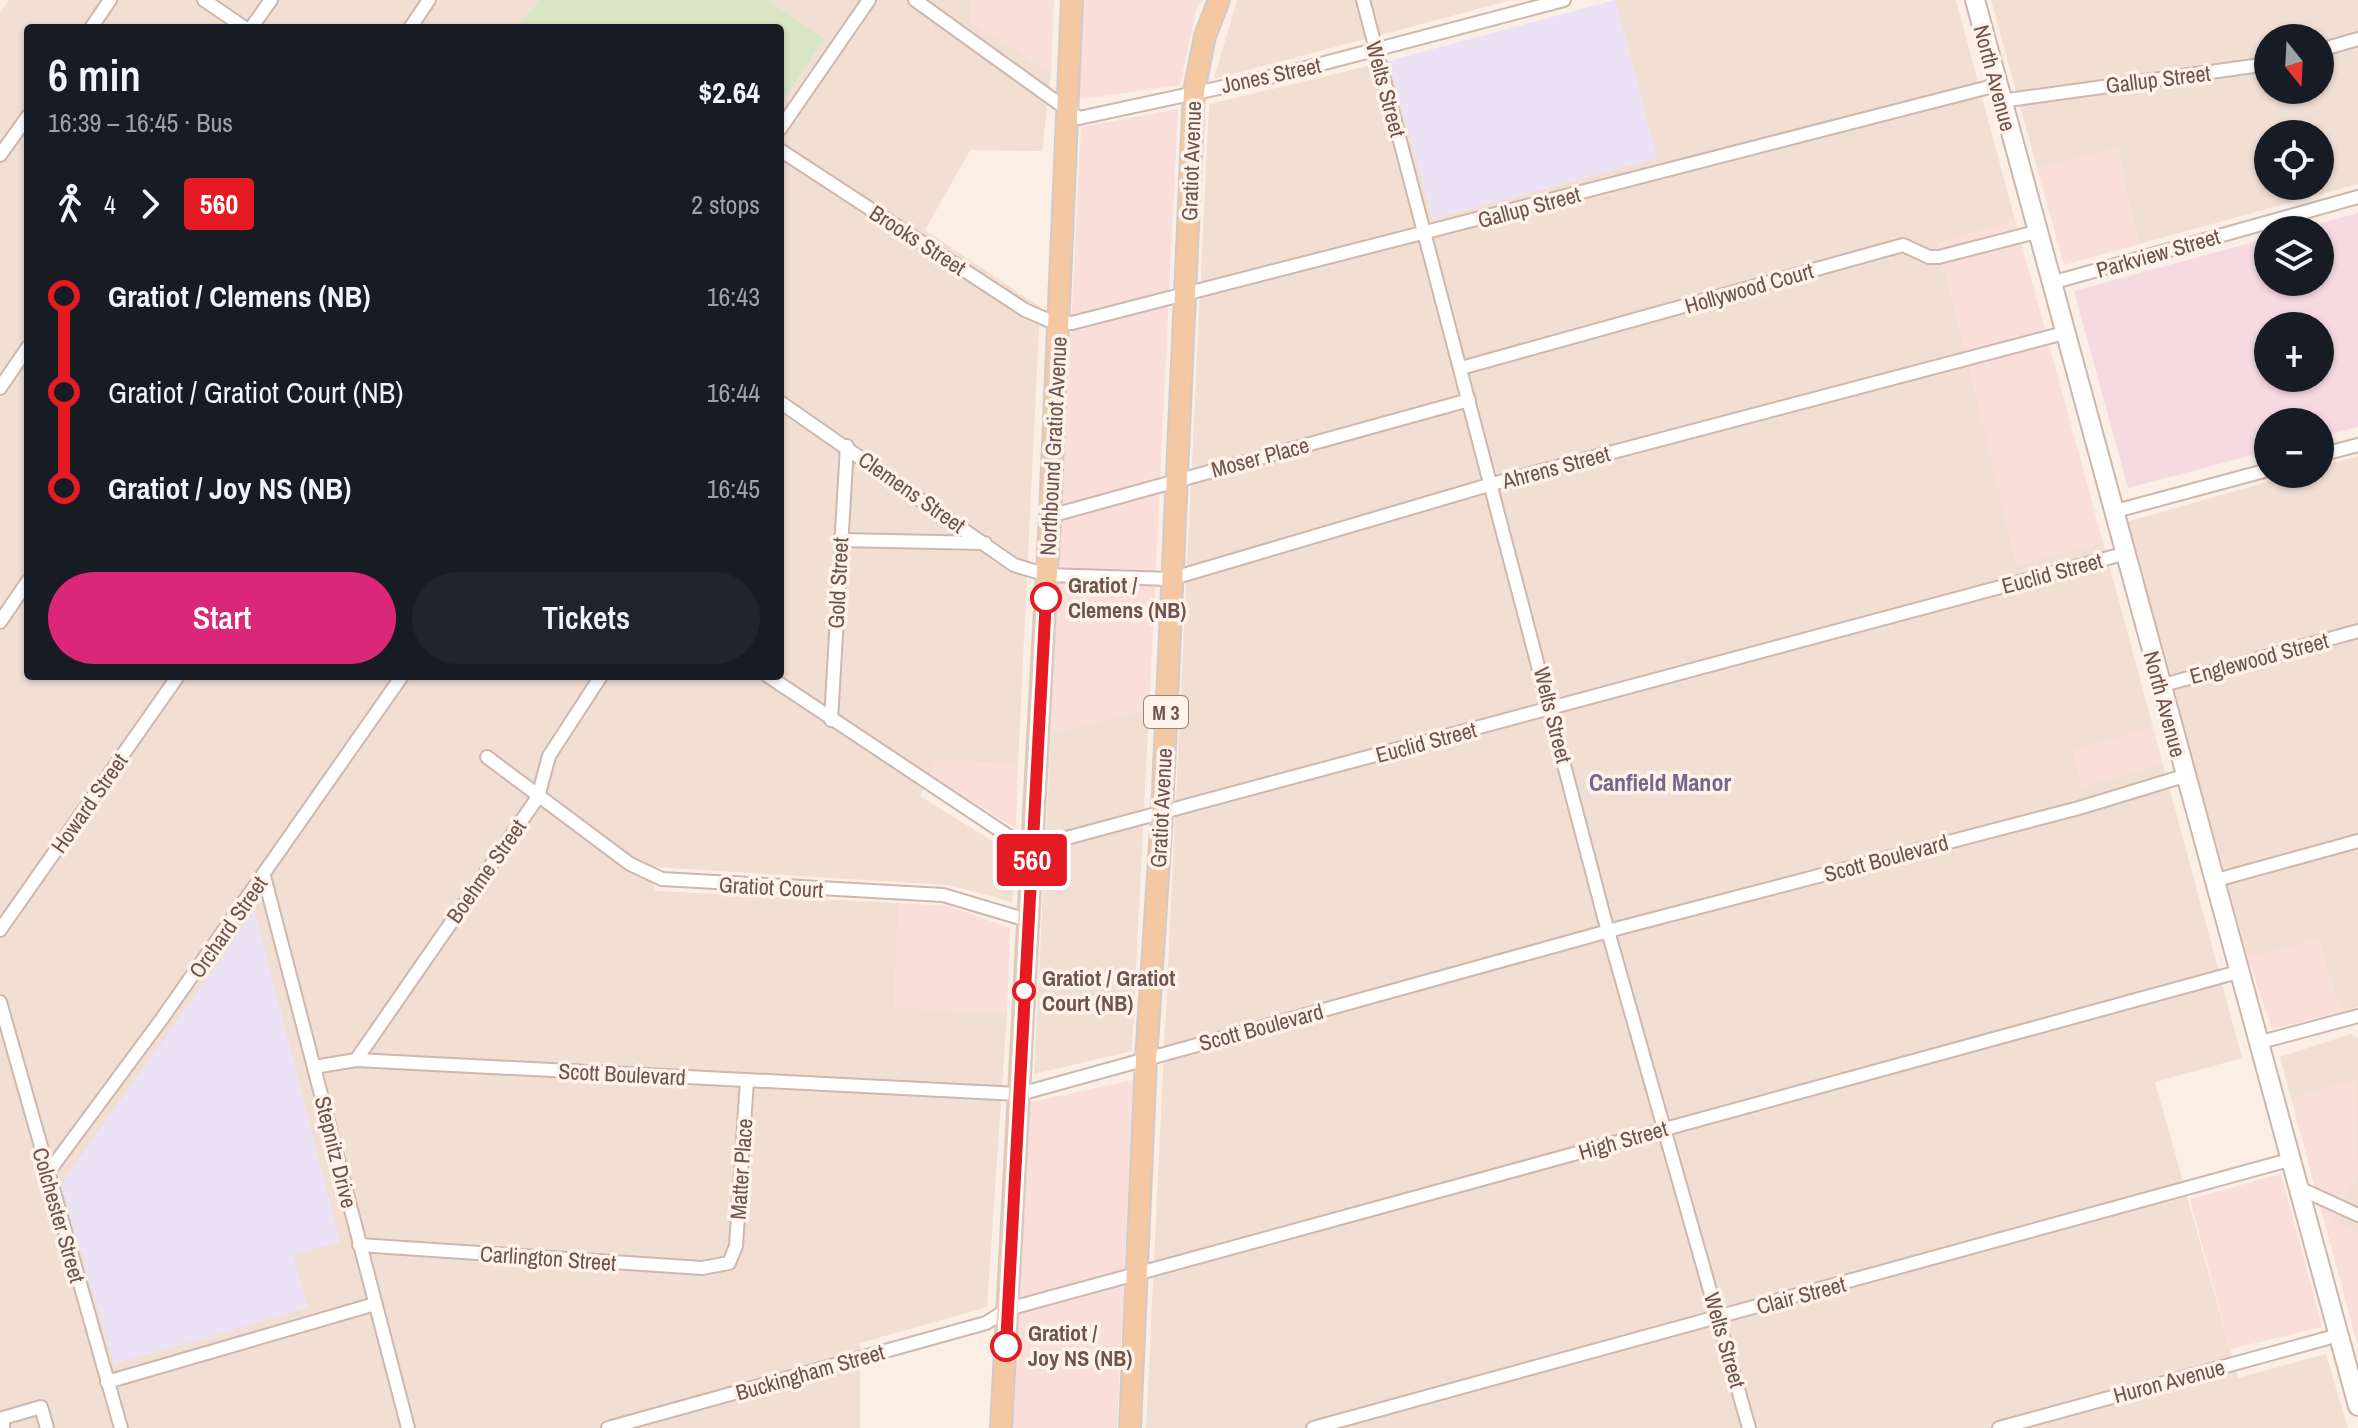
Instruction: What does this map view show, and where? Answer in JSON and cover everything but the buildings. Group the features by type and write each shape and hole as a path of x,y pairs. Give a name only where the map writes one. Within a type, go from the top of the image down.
{"main road":[{"name":"Northbound Gratiot Avenue","path":"1001,1428 1050,516 1072,0"},
{"name":"Gratiot Avenue","path":"1130,1428 1146,1059 1162,814 1194,91 1201,49 1219,0"},
{"name":"North Avenue","path":"1975,0 2123,554 2358,1406"}],"street":[{"path":"94,24 110,0"},
{"path":"204,0 239,24"},
{"path":"254,24 271,0"},
{"path":"413,24 429,0"},
{"path":"784,123 869,0"},
{"path":"915,0 1067,109"},
{"name":"Welts Street","path":"1363,0 1552,707 1608,931 1749,1428"},
{"name":"Jones Street","path":"1067,109 1079,118 1377,50 1564,0"},
{"path":"2334,46 2358,39"},
{"name":"Gallup Street","path":"1059,323 1082,321 1999,93 2254,66"},
{"path":"1,151 24,121"},
{"name":"Brooks Street","path":"784,153 1025,310 1059,323"},
{"name":"Parkview Street","path":"2051,283 2358,197"},
{"name":"Hollywood Court","path":"1461,368 1903,245 1929,257 1939,257 2036,232"},
{"name":"Ahrens Street","path":"1047,575 1170,579 1492,484 2064,333"},
{"path":"0,388 24,353"},
{"name":"Moser Place","path":"1050,516 1469,400"},
{"name":"Clemens Street","path":"784,409 847,446 1014,565 1047,575"},
{"path":"2334,451 2358,445"},
{"name":"Gold Street","path":"831,720 839,540 847,446"},
{"path":"2112,512 2254,474"},
{"path":"839,540 985,543"},
{"name":"Euclid Street","path":"1033,847 2123,554"},
{"path":"0,622 24,587"},
{"name":"Englewood Street","path":"2160,686 2358,631"},
{"name":"Howard Street","path":"0,930 175,680"},
{"name":"Orchard Street","path":"47,1174 264,876 399,680"},
{"name":"Boehme Street","path":"356,1060 538,797 549,756 598,680"},
{"path":"774,680 1013,839 1033,847"},
{"name":"Gratiot Court","path":"487,757 630,864 662,879 943,895 1027,920"},
{"name":"Scott Boulevard","path":"314,1067 356,1060 1020,1094 1608,931 2079,808 2184,776"},
{"path":"2213,881 2358,841"},
{"name":"Stepnitz Drive","path":"264,876 408,1428"},
{"name":"High Street","path":"1008,1309 2238,972"},
{"name":"Colchester Street","path":"0,1002 121,1428"},
{"path":"2257,1043 2357,1017"},
{"name":"Matter Place","path":"732,1257 736,1246 747,1080"},
{"name":"Clair Street","path":"1313,1428 2289,1160"},
{"path":"2297,1187 2358,1215"},
{"name":"Carlington Street","path":"359,1245 702,1268 729,1263 732,1257"},
{"path":"107,1382 375,1304"},
{"name":"Buckingham Street","path":"608,1428 986,1323 1008,1309"},
{"name":"Huron Avenue","path":"1999,1428 2339,1335"},
{"path":"3,1428 3,1418 41,1407 47,1428"}],"shaded area":[{"path":"9,0 971,0 970,21 1051,73 1042,151 970,150 925,230 1040,307 1018,764 936,760 920,796 1018,857 1012,902 949,885 653,867 655,891 899,903 894,1007 1007,1013 987,1307 860,1343 860,1428 0,1428 0,13"},
{"path":"971,0 1054,0 1051,73 970,21"},
{"path":"1082,0 1202,0 1196,10 1180,85 1075,100"},
{"path":"1237,0 1512,0 1214,79"},
{"path":"1615,0 1956,0 2015,220 1938,244 2018,565 2103,542 2153,727 2073,751 2082,787 2163,764 2242,1058 2155,1082 2238,1378 2326,1354 2348,1428 1146,1428 1209,104 1389,61 1433,219 1657,158"},
{"path":"1615,0 1657,158 1433,219 1389,61"},
{"path":"1991,0 2358,0 2358,184 2334,191 2334,120 2254,120 2254,200 2300,200 2139,244 2117,148 2037,168"},
{"path":"1178,109 1149,709 1051,733 1081,127"},
{"path":"2117,148 2139,244 2064,265 2037,168"},
{"path":"2358,213 2358,427 2334,433 2334,408 2254,408 2254,455 2128,488 2074,291 2254,242 2254,296 2334,296 2334,220"},
{"path":"2015,220 2103,542 2017,566 1938,243"},
{"path":"2358,456 2358,1007 2341,1012 2318,939 2248,958 2127,522 2254,486 2334,488 2334,463"},
{"path":"1149,709 1132,1051 1034,1074 1051,733"},
{"path":"2153,727 2163,764 2082,787 2072,751"},
{"path":"936,760 1018,764 1016,829 929,774"},
{"path":"899,903 948,906 1010,928 1007,1013 894,1008"},
{"path":"255,911 340,1242 293,1255 308,1308 114,1364 61,1184"},
{"path":"2318,939 2341,1012 2272,1029 2248,958"},
{"path":"2351,1034 2358,1038 2358,1346 2280,1057"},
{"path":"2356,1079 2358,1174 2333,1219 2358,1233 2358,1344 2292,1098"},
{"path":"1133,1080 1117,1428 1010,1428 1027,1103"},
{"path":"2281,1174 2322,1327 2230,1349 2190,1199"}],"green space":[{"path":"539,0 768,0 824,39 784,99 784,24 522,24"}],"bus line":[{"name":"560","path":"1006,1346 1046,598"}],"place":[{"name":"Gratiot / Clemens (NB)","path":"1046,598"},
{"name":"Gratiot / Gratiot Court (NB)","path":"1024,991"},
{"name":"Gratiot / Joy NS (NB)","path":"1006,1346"}],"district":[{"name":"Canfield Manor","path":"1660,782"}]}
